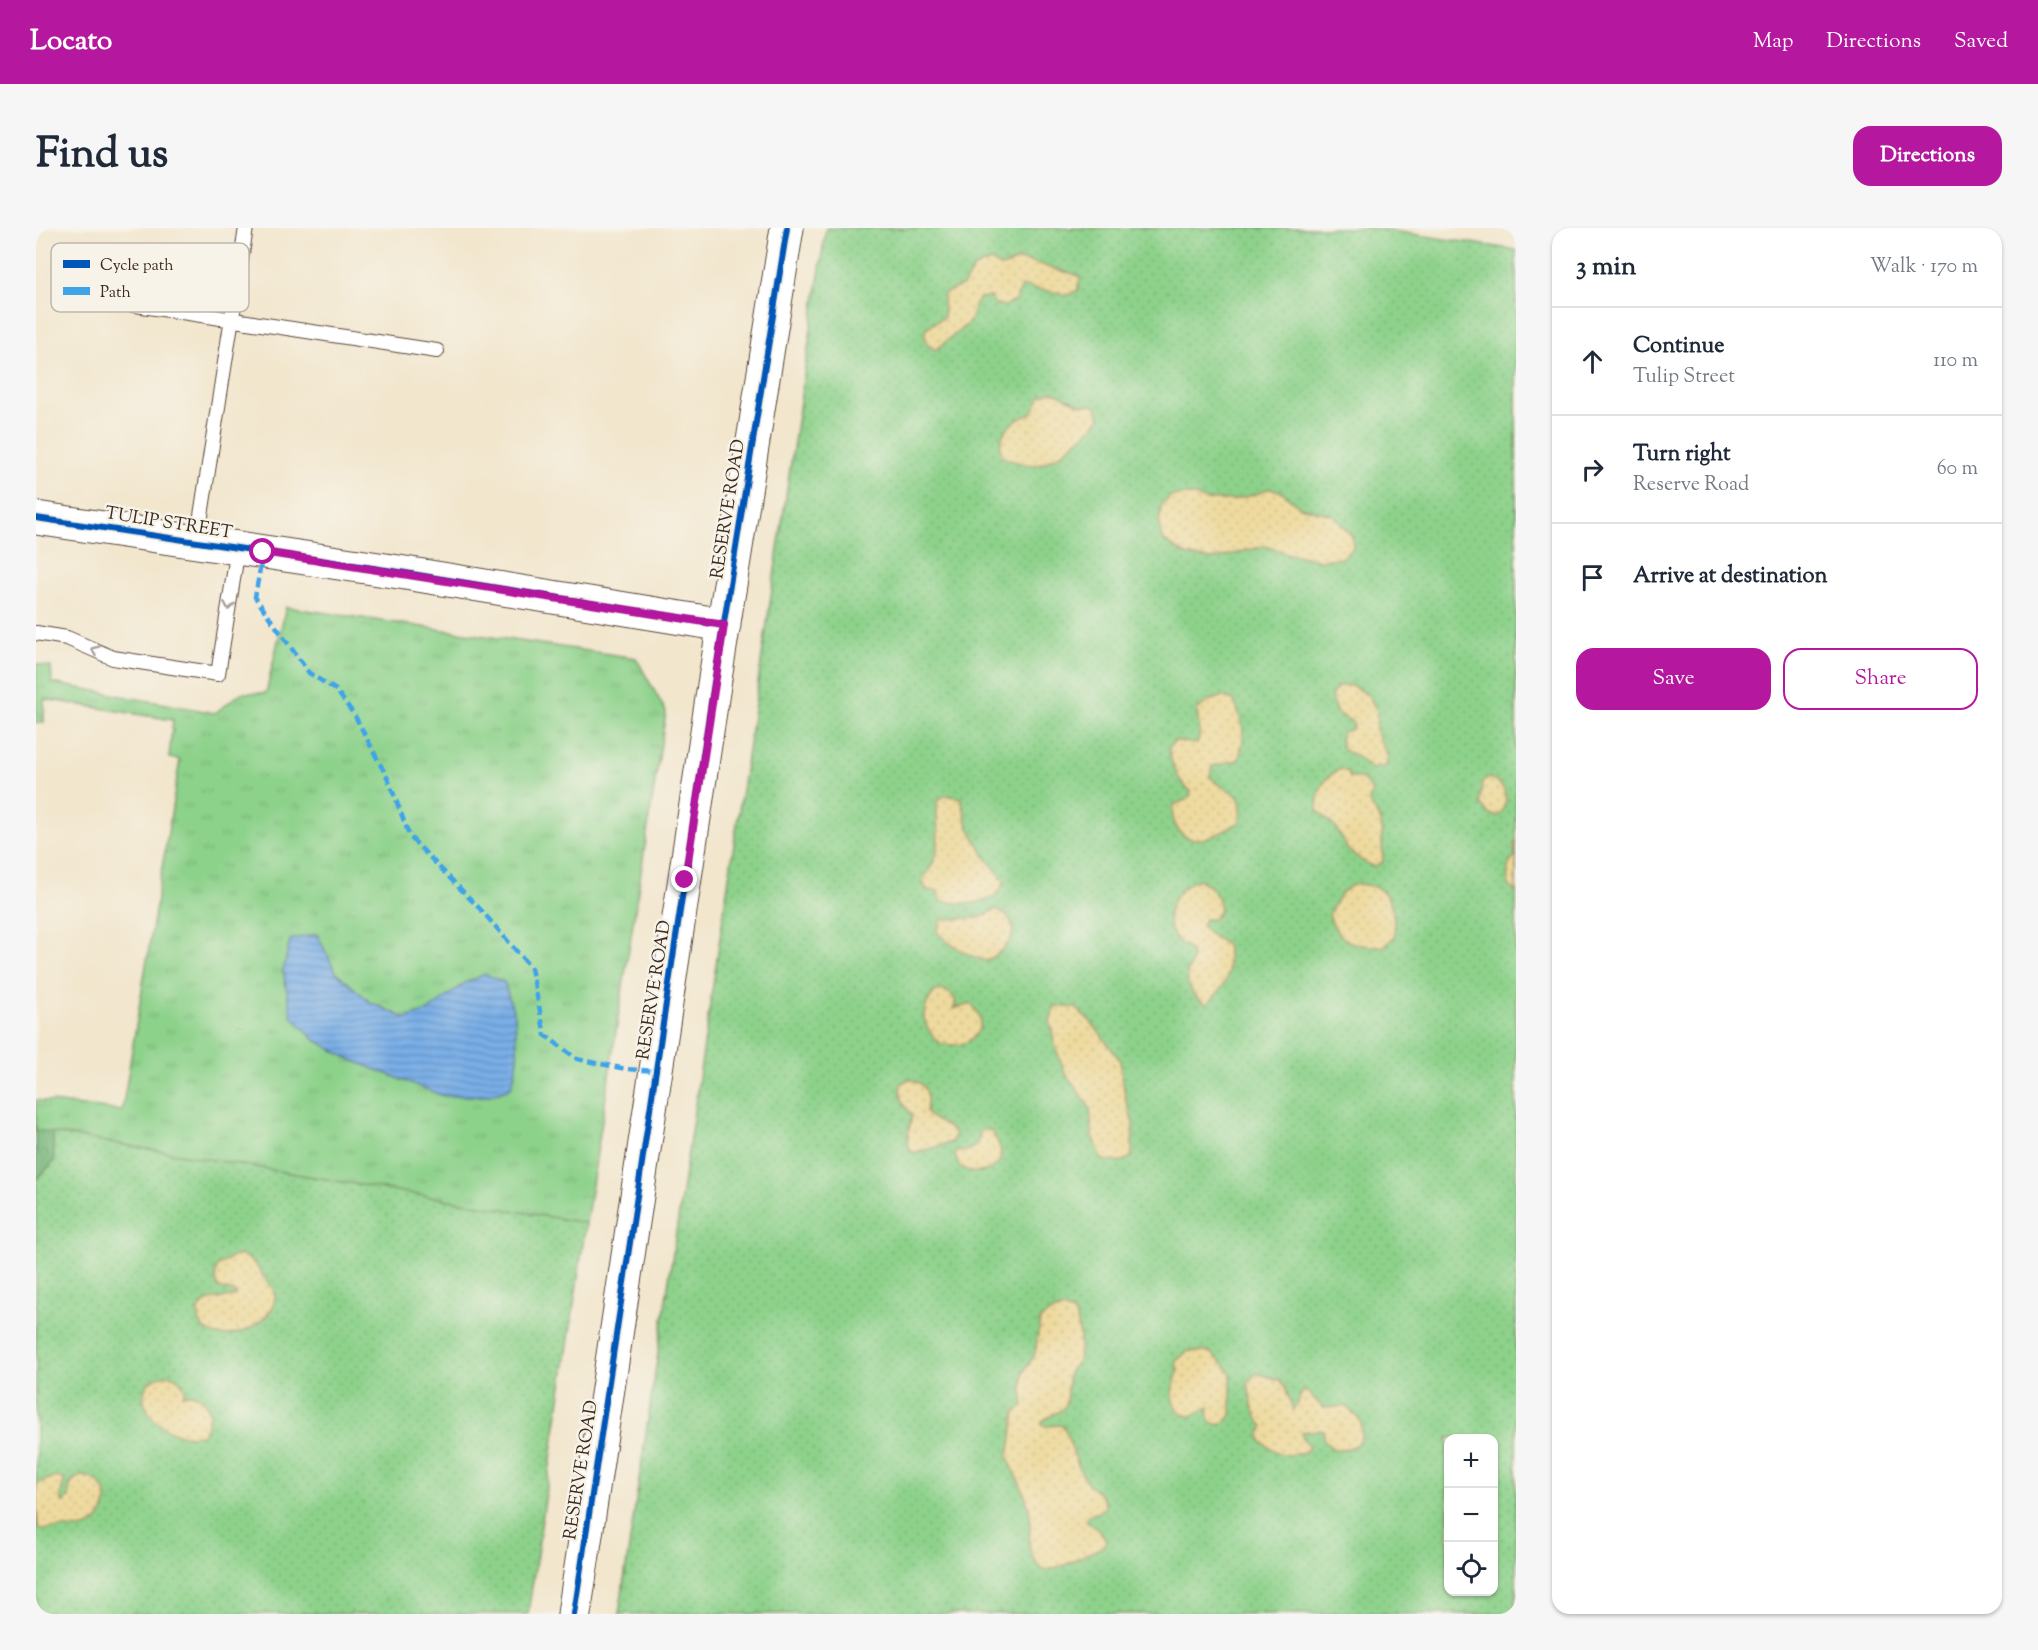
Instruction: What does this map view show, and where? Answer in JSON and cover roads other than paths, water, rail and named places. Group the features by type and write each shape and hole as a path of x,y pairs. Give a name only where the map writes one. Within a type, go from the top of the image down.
{"street":[{"name":"RESERVE ROAD","path":"573,1614 724,625 788,228"},
{"name":"TULIP STREET","path":"36,518 399,572 724,625"}],"lane":[{"path":"244,243 246,228"},
{"path":"184,312 436,351"},
{"path":"196,541 233,312"},
{"path":"36,633 67,638 113,658 218,674 238,548"}],"water":[{"path":"317,934 336,972 370,1002 405,1018 428,1011 465,983 485,974 504,982 515,1017 518,1061 511,1088 486,1096 443,1096 349,1059 315,1040 292,1017 283,971 290,940"}]}
